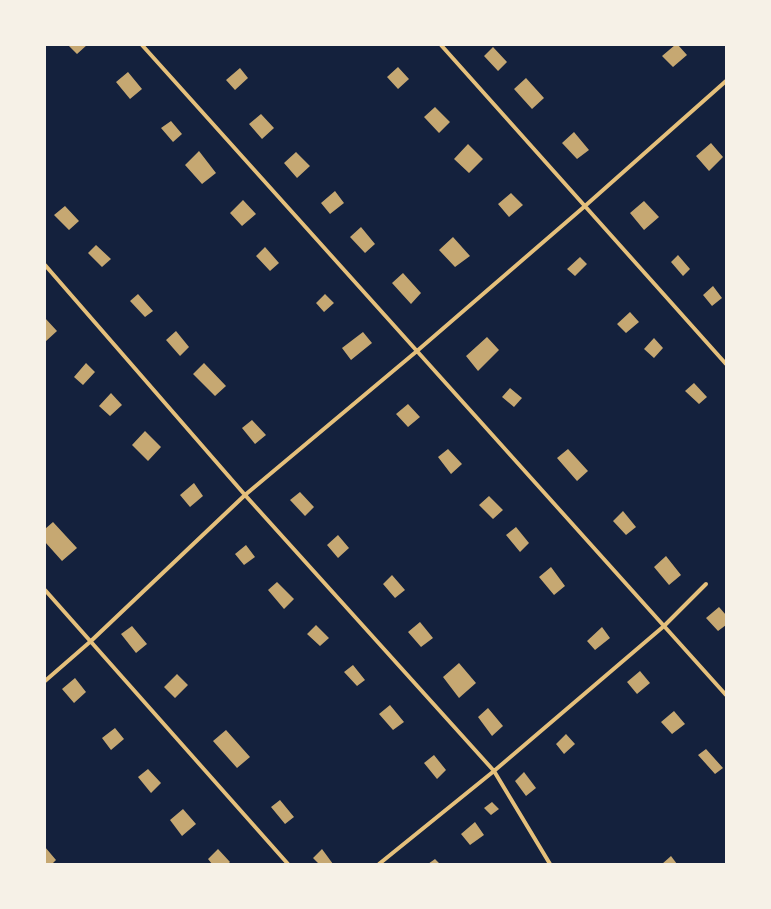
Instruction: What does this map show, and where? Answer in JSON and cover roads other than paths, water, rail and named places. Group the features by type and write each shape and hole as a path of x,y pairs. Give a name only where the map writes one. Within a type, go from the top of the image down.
{"street":[{"path":"142,45 726,695"},
{"path":"441,45 726,364"},
{"path":"45,681 91,641 245,495 417,351 585,206 726,81"},
{"path":"45,265 245,495 494,771 550,864"},
{"path":"379,864 494,771 664,626 706,584"},
{"path":"45,590 288,864"}]}
